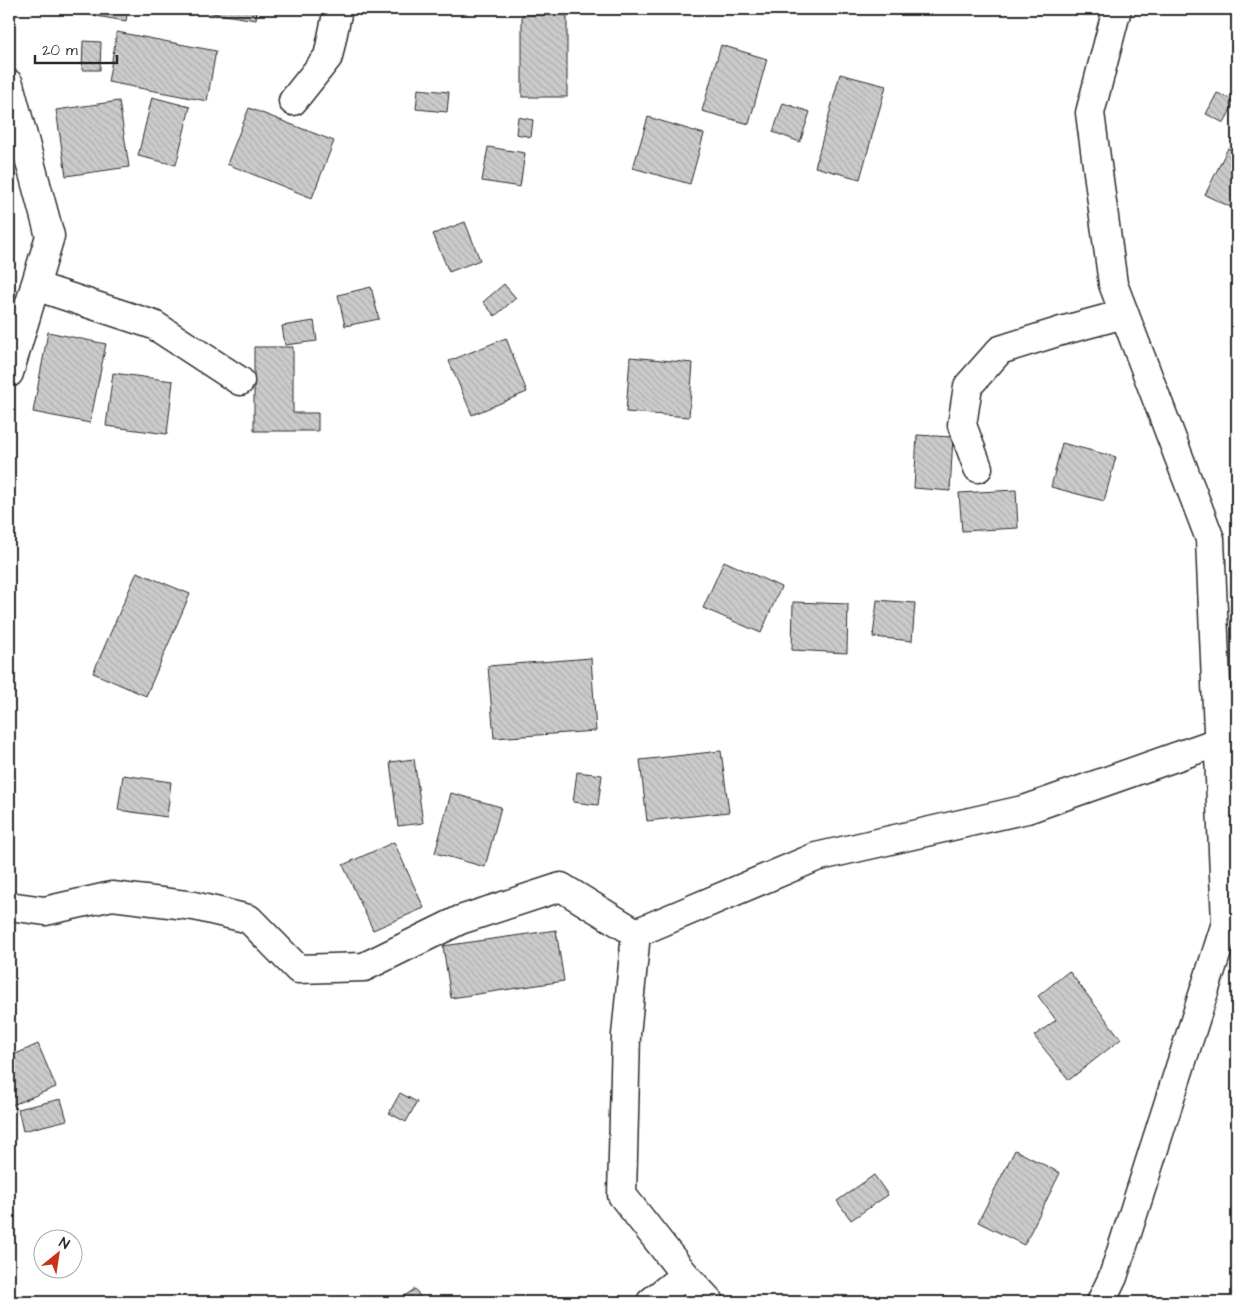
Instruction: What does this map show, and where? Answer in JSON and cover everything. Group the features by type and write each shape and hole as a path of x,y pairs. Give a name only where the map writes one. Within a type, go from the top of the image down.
{"street":[{"path":"293,101 328,57 338,9"},
{"path":"1101,1302 1113,1277 1226,923 1227,742 1210,539 1113,284 1090,113 1117,9"},
{"path":"9,84 50,236 9,372"},
{"path":"35,286 154,325 240,381"},
{"path":"978,468 962,425 968,386 1000,350 1124,314"},
{"path":"636,933 816,856 1027,809 1227,742"},
{"path":"9,906 45,911 112,896 194,906 248,919 298,969 364,967 460,920 561,887 636,933"},
{"path":"636,933 626,1035 622,1195 685,1275 710,1302"},
{"path":"651,1302 685,1275"}],"building":[{"path":"91,9 128,9 126,21 90,15"},
{"path":"158,9 193,9 192,14"},
{"path":"206,9 257,9 256,20 206,12"},
{"path":"522,15 567,15 567,97 522,97"},
{"path":"117,32 216,51 207,101 108,82"},
{"path":"83,41 101,42 100,70 82,70"},
{"path":"721,45 767,59 749,124 702,111"},
{"path":"840,74 886,86 860,179 815,167"},
{"path":"418,89 449,92 447,112 416,109"},
{"path":"1217,93 1235,101 1224,123 1206,114"},
{"path":"152,97 190,107 176,165 138,156"},
{"path":"119,101 129,167 66,176 56,110"},
{"path":"783,103 810,112 800,142 773,132"},
{"path":"249,108 334,141 312,198 227,164"},
{"path":"518,117 533,120 531,137 516,134"},
{"path":"648,117 704,134 690,184 633,168"},
{"path":"488,147 525,153 520,187 482,181"},
{"path":"1228,148 1237,152 1237,210 1205,195"},
{"path":"465,222 480,260 449,272 433,234"},
{"path":"504,284 516,298 495,316 483,302"},
{"path":"371,287 379,319 345,326 338,295"},
{"path":"314,321 317,341 285,345 282,326"},
{"path":"48,332 106,344 90,423 33,412"},
{"path":"506,338 527,392 472,415 449,361"},
{"path":"254,347 293,347 293,413 318,413 318,431 254,431"},
{"path":"630,357 693,363 689,417 626,412"},
{"path":"113,373 173,381 167,434 106,426"},
{"path":"917,435 953,437 950,491 914,488"},
{"path":"1062,443 1116,457 1104,501 1051,487"},
{"path":"1016,490 1018,528 962,531 959,493"},
{"path":"724,561 781,587 761,633 703,608"},
{"path":"137,572 190,594 146,696 93,673"},
{"path":"877,600 915,603 912,641 873,637"},
{"path":"793,602 848,604 847,653 792,650"},
{"path":"591,658 596,731 494,738 488,666"},
{"path":"721,751 729,812 647,821 640,760"},
{"path":"414,759 423,823 398,826 390,762"},
{"path":"577,772 602,775 598,805 573,802"},
{"path":"123,775 171,782 167,817 118,810"},
{"path":"451,793 501,807 485,867 435,853"},
{"path":"394,842 424,908 373,930 343,865"},
{"path":"556,930 564,981 451,998 443,946"},
{"path":"1069,971 1121,1039 1069,1080 1034,1036 1056,1020 1038,996"},
{"path":"38,1044 56,1087 10,1106 9,1057"},
{"path":"400,1093 417,1102 406,1122 389,1113"},
{"path":"61,1099 67,1120 23,1131 18,1109"},
{"path":"1015,1150 1060,1173 1024,1245 978,1222"},
{"path":"874,1175 888,1195 851,1220 837,1201"},
{"path":"415,1289 424,1302 395,1302"}]}
